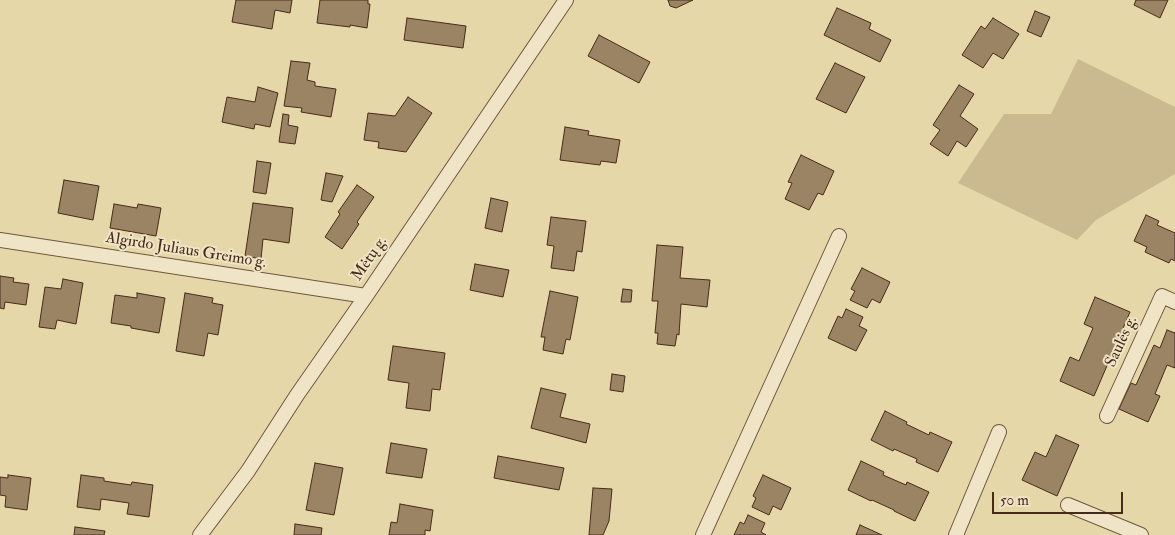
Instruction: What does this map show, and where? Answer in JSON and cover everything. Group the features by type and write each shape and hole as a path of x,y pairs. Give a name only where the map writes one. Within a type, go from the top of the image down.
{"street":[{"name":"Mėtų g.","path":"200,535 248,471 297,395 566,0"},
{"path":"703,535 838,236"},
{"name":"Algirdo Juliaus Greimo g.","path":"0,240 366,296"},
{"name":"Saulės g.","path":"1107,416 1162,296 1175,302"},
{"path":"956,535 999,432"},
{"path":"1068,505 1141,535"}],"shaded area":[{"path":"1078,59 1175,107 1175,174 1096,220 1077,240 958,183 1004,114 1051,114"}],"building":[{"path":"236,0 292,0 290,13 275,10 272,29 232,22"},
{"path":"320,0 368,0 368,4 370,4 367,28 317,23"},
{"path":"668,0 693,0 676,8 670,6"},
{"path":"1136,0 1168,0 1160,18 1134,5"},
{"path":"837,8 871,23 869,29 891,40 880,62 824,35"},
{"path":"1035,11 1050,17 1041,37 1027,31"},
{"path":"407,18 466,26 463,48 404,40"},
{"path":"993,18 1019,34 1003,59 993,53 983,68 962,55 981,26 985,29"},
{"path":"599,35 650,62 639,83 588,56"},
{"path":"291,61 310,63 307,80 315,82 315,86 336,89 331,117 301,112 302,108 284,106"},
{"path":"835,63 865,77 846,113 816,99"},
{"path":"959,85 974,94 960,116 978,129 966,147 957,141 948,156 930,144 940,130 933,125"},
{"path":"258,87 278,93 270,127 255,124 254,129 222,122 227,97 255,102"},
{"path":"408,97 432,113 406,152 378,148 379,142 364,140 368,113 395,116"},
{"path":"283,114 289,115 288,125 298,127 295,144 279,142"},
{"path":"565,127 589,131 588,135 620,140 616,163 601,161 600,165 560,160"},
{"path":"801,155 834,171 823,195 818,193 809,210 785,199 792,183 788,182"},
{"path":"257,161 271,163 266,194 253,192"},
{"path":"326,173 343,176 332,202 321,200"},
{"path":"64,180 99,186 93,220 58,213"},
{"path":"357,185 374,197 342,249 325,237 340,214 338,212"},
{"path":"491,198 508,202 502,232 485,228"},
{"path":"253,203 293,208 289,243 263,239 261,259 245,256"},
{"path":"114,204 137,208 138,204 161,208 156,236 110,228"},
{"path":"1146,215 1159,221 1157,225 1175,233 1175,261 1171,259 1169,263 1145,252 1147,247 1134,241"},
{"path":"551,217 586,221 582,252 577,251 574,271 551,268 554,246 547,245"},
{"path":"657,245 683,247 680,278 710,280 707,307 681,304 679,335 677,334 675,346 657,344 658,333 655,333 658,301 652,301"},
{"path":"475,264 509,270 503,297 470,290"},
{"path":"862,268 890,282 880,303 872,299 867,308 850,300 855,291 851,289"},
{"path":"0,276 14,278 13,282 29,284 26,305 5,302 4,309 0,308"},
{"path":"63,279 83,283 76,324 57,320 55,329 39,327 45,287 61,289"},
{"path":"623,289 632,290 631,302 621,302"},
{"path":"550,291 578,297 570,340 566,339 563,354 543,350 545,337 541,337"},
{"path":"137,293 165,298 159,333 111,323 115,295 137,298"},
{"path":"185,293 213,298 212,303 223,305 218,335 208,333 204,356 176,351"},
{"path":"1095,297 1130,312 1094,396 1060,381 1070,357 1079,361 1093,328 1084,324"},
{"path":"846,309 863,317 859,326 867,330 856,351 828,338 838,316 842,318"},
{"path":"1167,330 1175,333 1175,368 1167,365 1155,394 1160,396 1148,422 1119,409 1131,383 1136,385 1154,345 1160,348"},
{"path":"393,346 445,353 440,390 432,389 430,411 406,408 409,383 388,380"},
{"path":"612,374 625,376 623,392 610,390"},
{"path":"541,388 566,394 560,417 590,424 586,443 531,428"},
{"path":"885,411 929,435 930,432 952,442 938,472 916,462 917,459 894,449 893,451 871,440"},
{"path":"1056,435 1079,445 1057,496 1022,480 1035,452 1046,457"},
{"path":"391,443 427,449 422,478 386,473"},
{"path":"498,456 564,468 559,490 494,478"},
{"path":"861,461 884,472 883,475 906,485 907,482 929,492 915,521 848,490"},
{"path":"315,463 343,468 334,515 306,510"},
{"path":"8,475 31,478 27,510 5,507 6,496 0,495 0,477 8,478"},
{"path":"81,475 104,478 104,481 131,485 132,482 153,485 149,517 127,514 129,503 101,499 100,510 77,507"},
{"path":"763,475 791,488 781,510 773,506 769,515 752,507 756,498 753,496"},
{"path":"593,488 612,489 609,521 603,535 589,535"},
{"path":"400,504 433,510 430,531 425,530 425,535 389,535 391,522 397,523"},
{"path":"748,515 765,523 761,532 766,535 734,535 740,522 744,524"},
{"path":"295,524 322,528 321,535 294,535"},
{"path":"860,525 882,535 856,535"},
{"path":"75,527 105,531 104,535 74,535"}]}
